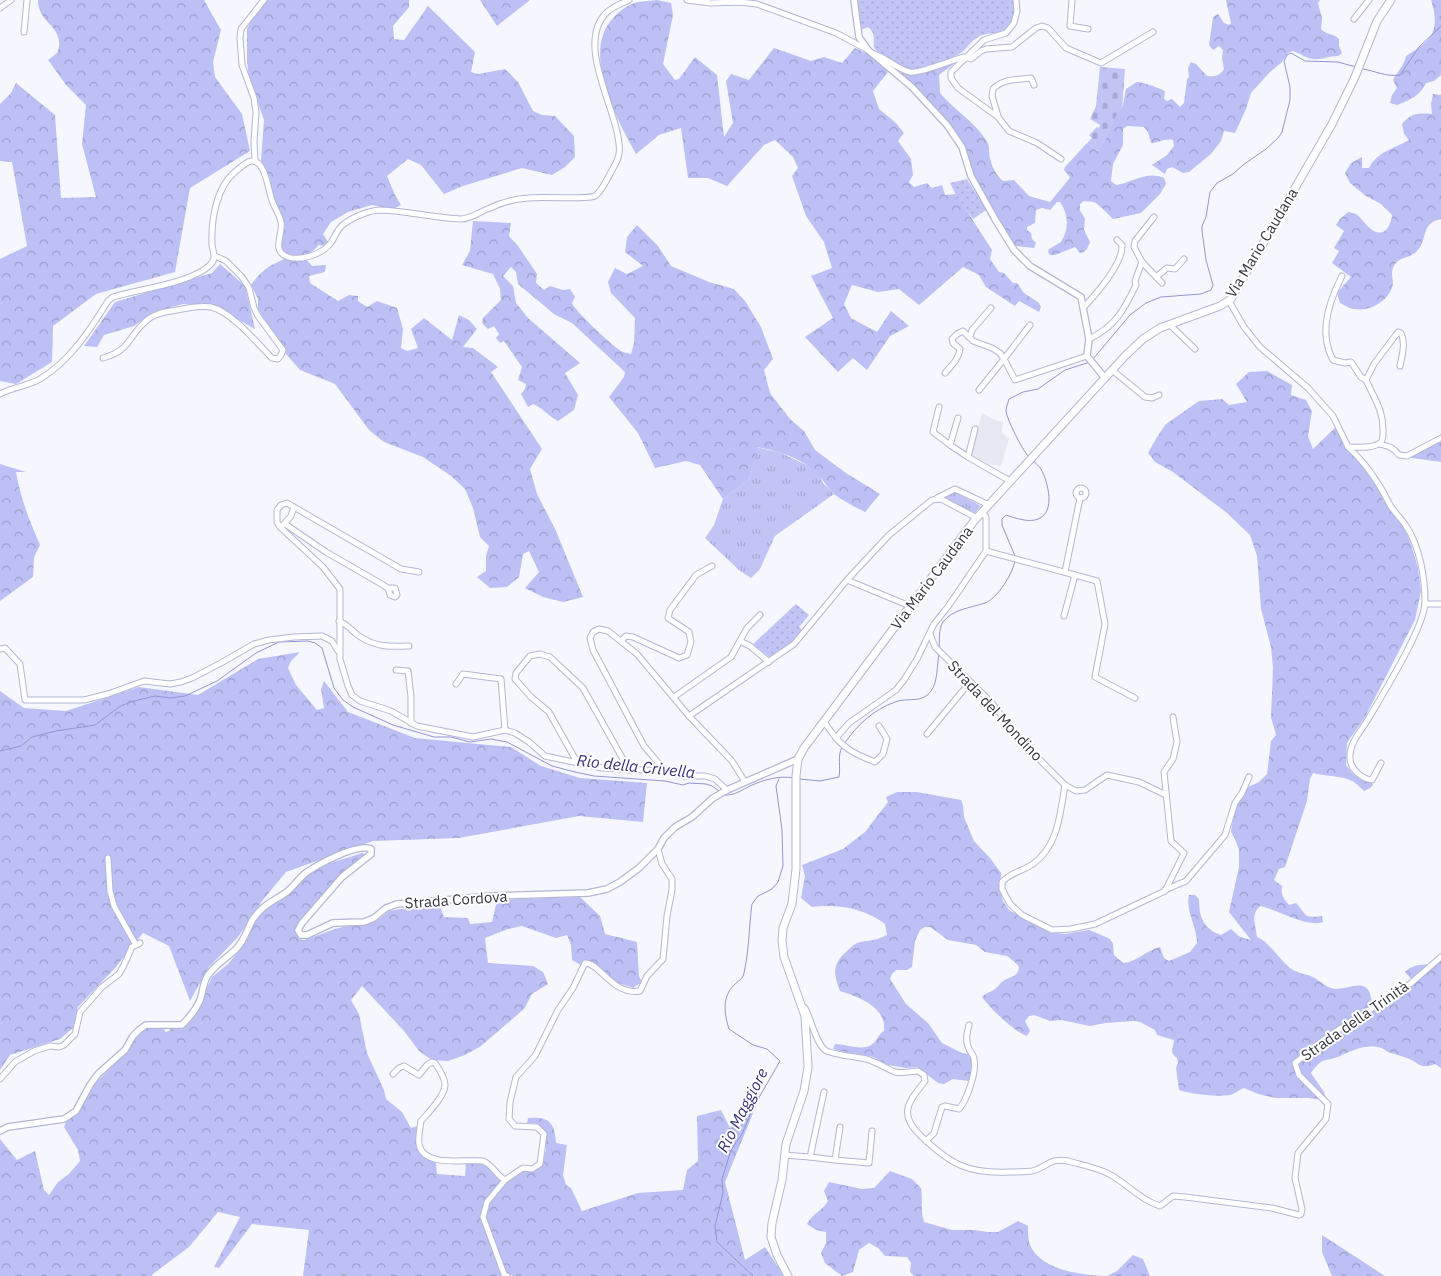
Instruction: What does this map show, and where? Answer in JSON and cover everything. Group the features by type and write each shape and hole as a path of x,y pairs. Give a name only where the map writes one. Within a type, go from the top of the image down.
{"main road":[{"name":"Via Mario Caudana","path":"788,1276 777,1255 771,1237 772,1223 782,1180 784,1155 792,1122 804,1091 808,1067 805,1016 784,957 782,941 783,928 792,904 796,869 796,779 798,759 910,606 988,505 1112,370 1143,339 1170,324 1229,301 1332,124 1355,78 1377,21 1391,0"}],"street":[{"path":"0,8 11,0"},
{"path":"24,32 27,0"},
{"path":"264,0 241,29 242,65 254,98 256,112 255,161 260,165 266,178 281,222 282,228 278,247 283,255 293,258 302,258 321,251 328,246 343,224 374,211 403,212 462,219 512,200 545,197 585,198 594,196 618,160 620,149 617,128 598,73 595,43 602,18 608,11 629,0"},
{"path":"687,0 711,4 719,1 756,4 836,33 904,70 914,72 951,60 971,59 986,50 1012,47 1036,28 1042,26 1048,28 1066,48 1101,62 1153,32"},
{"path":"854,0 859,37 870,52 912,87 947,125 962,147 971,176 1014,250 1030,266 1078,294 1083,300 1089,339 1089,359 1105,378"},
{"path":"998,117 958,88 951,78 951,72 984,40 1006,33 1014,23 1017,11 1016,0"},
{"path":"1072,0 1070,26 1088,29"},
{"path":"1354,20 1369,0"},
{"path":"1034,85 1031,78 999,83 993,89 992,96 998,117 1009,131 1037,143 1061,159"},
{"path":"0,394 8,389 40,379 62,361 82,341 113,296 179,280 209,266 214,260 212,230 222,187 232,174 251,161 255,161"},
{"path":"1154,217 1148,222 1135,241 1134,247 1142,262 1162,283"},
{"path":"1084,307 1102,285 1119,259 1122,245 1117,240"},
{"path":"103,358 113,355 127,346 151,317 160,313 205,306 225,315 254,337 272,358 278,359 282,355 282,350 254,308 249,288 234,267 222,258 214,256"},
{"path":"1156,276 1167,268 1176,269 1184,259"},
{"path":"1089,339 1098,335 1122,314 1136,285 1142,262"},
{"path":"1342,276 1331,299 1327,315 1329,353 1333,360 1351,362 1361,377 1366,380 1381,409 1383,418 1382,440 1379,444"},
{"path":"1229,301 1244,327 1260,347 1308,388 1333,416 1348,446 1364,463 1379,484 1390,506 1407,527 1417,552 1423,575 1425,604 1421,619 1381,698 1353,743 1349,759 1356,772 1366,779 1372,780 1381,763"},
{"path":"970,336 972,330 991,308"},
{"path":"1170,324 1195,349"},
{"path":"979,390 1030,325"},
{"path":"945,373 960,353 960,349 953,343 952,339 961,331 970,336 973,341 1000,353 1015,380 1089,359"},
{"path":"1366,380 1374,364 1398,332 1401,333 1404,344 1400,366"},
{"path":"1112,370 1145,397 1152,398 1158,395"},
{"path":"939,407 933,432 968,457 1010,481"},
{"path":"950,445 958,418"},
{"path":"968,457 975,429"},
{"path":"1348,446 1368,447 1379,444 1395,449 1399,454 1406,456 1441,438"},
{"path":"689,716 794,644 847,580 889,536 932,500 955,489 988,505"},
{"path":"1065,572 1080,498"},
{"path":"836,738 849,723 896,690 917,659 934,624 948,608 986,551 986,517 941,499 935,500"},
{"path":"388,588 277,522 277,510 281,505 287,503 401,569 418,572"},
{"path":"283,525 291,516 294,507"},
{"path":"283,525 323,567 340,589 338,651"},
{"path":"986,551 1098,581 1106,624 1095,677 1135,698"},
{"path":"621,641 626,636 633,637 679,658 687,655 691,642 689,632 668,618 670,610 696,575 712,566"},
{"path":"1064,616 1075,575"},
{"path":"847,580 910,606"},
{"path":"1425,604 1441,604"},
{"path":"674,697 731,657 748,628 760,615"},
{"path":"339,621 361,637 375,644 384,647 409,646"},
{"path":"664,771 644,746 592,650 590,638 593,632 599,629 608,630 637,654 689,716 732,760 745,782"},
{"name":"Strada del Mondino","path":"930,634 936,649 990,702 1023,743 1065,785"},
{"path":"0,649 5,648 20,664 25,700 84,700 108,694 144,681 170,684 181,682 221,663 254,644 294,637 322,636 332,641 338,651 352,696 360,702 391,711 418,726 473,737 505,730 514,732 545,756 602,768 664,771 683,776 705,776 715,779 723,792"},
{"path":"740,641 750,646 769,662"},
{"path":"578,764 549,712 531,697 516,679 516,673 530,656 540,654 550,657 583,688 629,770"},
{"path":"396,670 408,671 411,723"},
{"path":"456,684 463,674 501,679 505,730"},
{"path":"927,734 970,682"},
{"path":"1165,891 1184,853 1171,841 1164,772 1173,759 1177,742 1173,717"},
{"path":"824,722 843,746 853,754 875,762 883,754 887,739 879,726"},
{"name":"Strada Cordova","path":"0,1131 8,1127 64,1119 76,1111 98,1074 125,1050 139,1030 146,1025 182,1025 190,1017 200,1001 207,976 220,961 236,950 253,919 261,910 268,903 290,890 306,873 331,859 361,848 370,849 371,854 342,877 302,923 298,930 301,935 332,923 364,922 374,918 386,908 397,904 492,896 588,893 607,889 639,868 658,849 664,838 676,827 692,817 723,792 798,759"},
{"path":"1166,796 1139,782 1107,775 1085,790 1076,792 1065,785 1060,818 1054,839 1033,864 1007,877 1002,882 1002,889 1010,904 1022,915 1052,930 1071,929 1095,924 1186,881 1226,835 1234,803 1242,793 1249,777"},
{"path":"506,1276 483,1217 487,1202 505,1180 523,1168 532,1169 540,1164 544,1134 537,1127 515,1126 509,1119 510,1102 516,1077 536,1056 558,1010 585,964 590,963 615,984 634,992 640,991 647,976 663,959 672,879 662,864 658,849"},
{"path":"0,1079 15,1062 34,1051 50,1046 59,1047 64,1045 75,1034 80,1012 102,987 119,974 132,947 138,944 114,906 110,891 108,858"},
{"name":"Strada della Trinità","path":"801,1002 809,1015 821,1045 826,1051 867,1059 895,1072 918,1071 924,1075 926,1081 909,1102 907,1111 910,1123 926,1141 952,1162 966,1169 996,1173 1032,1171 1052,1161 1066,1161 1109,1174 1148,1201 1160,1206 1173,1196 1272,1208 1301,1214 1302,1209 1295,1178 1298,1153 1326,1119 1328,1104 1299,1075 1295,1063 1330,1035 1410,984 1441,957"},
{"path":"926,1141 934,1133 942,1107 959,1109 964,1103 975,1065 966,1037 969,1025"},
{"path":"393,1074 404,1066 419,1075 427,1065 432,1062 435,1063 444,1078 445,1085 442,1094 430,1112 421,1121 419,1144 421,1149 438,1161 483,1161 489,1163 505,1180"},
{"path":"810,1157 824,1092"},
{"path":"835,1160 840,1127"},
{"path":"784,1155 870,1163 872,1131"}],"shaded area":[{"path":"982,413 1003,422 1002,432 1009,439 1001,466 988,464 971,455"}],"green space":[{"path":"38,0 204,0 221,30 213,62 215,77 242,114 250,151 190,188 175,272 96,294 53,326 52,362 16,384 0,381 0,259 27,246 12,162 0,161 0,104 11,93 16,83 55,115 61,198 96,197 82,144 86,105 66,85 48,60 57,53 59,48 58,36 41,13"},
{"path":"267,0 409,0 409,7 393,26 394,39 404,40 428,6 475,52 471,72 478,74 505,69 518,82 533,111 542,115 555,116 574,136 575,157 565,167 552,175 522,168 463,186 444,194 421,165 408,159 387,176 401,205 393,209 372,205 348,212 331,222 323,234 328,242 324,246 319,245 304,255 286,255 280,246 285,226 272,194 270,178 261,161 264,120 249,78 247,60 247,29 257,10"},
{"path":"480,0 530,0 497,26"},
{"path":"657,0 671,3 673,15 663,64 675,80 679,79 695,57 717,75 724,137 733,123 726,81 731,74 749,80 774,48 811,61 824,57 842,63 855,48 868,54 888,72 873,91 879,109 896,123 904,133 898,141 911,159 913,175 909,182 914,187 927,183 932,188 942,185 945,195 956,194 992,250 990,259 999,272 1004,273 1013,283 1017,283 1024,293 1039,303 1041,307 1039,312 1019,301 1015,306 986,287 979,275 963,267 919,305 899,289 878,292 852,285 844,304 851,318 877,332 891,311 909,326 890,336 867,370 853,358 838,372 805,337 833,318 811,276 832,268 824,242 806,216 792,176 798,168 793,157 775,140 764,145 727,186 708,178 688,178 681,128 659,135 636,154 620,123 605,85 601,66 600,47 605,30 615,16 628,6 638,2"},
{"path":"856,0 1014,0 1014,14 1011,23 1003,31 980,36 962,52 939,63 915,71 877,51 874,48 873,34 868,27 859,31"},
{"path":"1226,0 1320,0 1318,3 1322,18 1321,29 1339,39 1342,53 1338,56 1313,59 1293,51 1288,53 1282,62 1251,93 1235,133 1224,131 1221,141 1211,154 1189,172 1183,173 1172,167 1167,169 1165,174 1152,165 1167,155 1174,146 1173,140 1151,143 1148,132 1144,127 1127,126 1123,129 1123,145 1113,164 1111,181 1116,185 1152,175 1164,178 1166,184 1160,194 1141,213 1113,219 1095,203 1084,201 1080,204 1080,210 1085,219 1084,230 1090,242 1082,253 1075,247 1055,255 1050,255 1048,252 1049,249 1061,242 1067,227 1065,212 1060,202 1057,202 1050,210 1042,208 1036,210 1035,223 1027,227 1032,239 1036,243 1034,248 1015,246 993,212 973,173 963,142 946,119 898,72 911,75 925,73 959,60 939,75 940,93 981,133 988,145 992,165 1003,181 1014,180 1029,196 1050,202 1070,177 1064,170 1065,167 1087,143 1097,151 1104,142 1119,109 1122,110 1126,89 1137,82 1151,85 1165,91 1164,99 1167,101 1172,99 1180,107 1184,103 1187,79 1189,77 1188,68 1191,62 1196,64 1207,76 1217,76 1221,73 1224,69 1223,50 1219,46 1213,50 1209,45 1213,17 1218,14 1224,23 1229,25 1231,23"},
{"path":"1431,0 1441,0 1441,75 1434,81 1426,83 1418,94 1410,99 1397,105 1390,103 1392,95 1397,88 1393,80 1406,56 1428,40 1432,34 1435,20"},
{"path":"1100,67 1125,69 1122,110 1119,110 1104,142 1097,151 1087,143 1092,138 1089,135 1097,127 1099,128 1100,125 1090,119 1096,106"},
{"path":"1433,94 1441,95 1441,219 1430,224 1420,247 1414,254 1397,261 1392,272 1393,284 1391,290 1384,300 1367,309 1351,308 1340,303 1337,293 1351,277 1332,263 1339,251 1334,248 1344,231 1336,225 1348,212 1356,214 1375,232 1379,233 1386,230 1392,215 1381,204 1366,196 1350,183 1345,173 1351,163 1362,157 1362,168 1369,168 1381,154 1409,140 1404,134 1402,124 1415,115 1432,114"},
{"path":"967,179 986,210 973,219 959,201 950,183"},
{"path":"473,221 511,223 509,236 537,274 536,283 544,290 550,286 563,290 570,289 575,297 572,303 574,307 604,337 625,353 631,354 634,343 635,318 611,293 608,282 615,268 627,274 643,266 625,252 627,237 637,225 658,246 671,266 709,282 734,289 745,301 761,327 773,359 764,370 770,393 790,419 804,431 815,450 846,473 880,494 865,512 834,494 818,473 805,464 785,454 757,447 749,479 723,499 700,465 686,461 655,468 638,433 609,397 624,377 625,372 572,323 554,314 518,284 516,272 511,267 503,276 513,286 516,303 528,318 580,363 565,373 578,395 574,410 558,421 533,404 528,407 521,394 526,384 518,380 522,367 504,341 500,343 496,338 499,334 494,326 488,329 482,323 483,318 501,300 500,289 493,274 462,265 470,251"},
{"path":"285,259 306,259 312,266 326,265 325,272 309,276 310,283 338,301 349,295 358,296 358,301 367,307 377,301 397,308 403,329 401,348 407,351 418,348 411,329 424,318 452,340 459,315 469,320 477,329 463,347 473,348 498,367 491,372 542,449 530,469 537,494 556,531 583,597 563,602 543,597 525,588 539,572 529,551 523,554 519,577 507,587 490,588 477,577 486,571 486,556 489,546 480,537 473,508 465,489 451,476 423,457 384,442 369,430 335,384 300,370 286,354 258,309 258,299 251,285 266,269"},
{"path":"220,264 245,286 255,329 214,306 183,304 154,312 134,326 104,335 97,347 84,346 115,302 212,273"},
{"path":"1267,371 1292,385 1291,395 1306,400 1312,411 1308,436 1313,449 1336,427 1347,450 1365,467 1376,483 1383,500 1404,527 1418,568 1421,591 1415,620 1365,717 1347,743 1346,765 1353,774 1373,785 1364,791 1350,780 1313,773 1310,779 1307,801 1285,867 1279,869 1274,880 1282,886 1283,896 1289,905 1296,903 1306,915 1311,917 1322,916 1323,922 1316,923 1300,920 1260,906 1254,917 1257,937 1266,943 1293,970 1315,978 1335,989 1357,986 1365,987 1368,989 1373,1003 1380,1007 1393,997 1408,990 1412,980 1405,972 1414,966 1441,961 1441,1068 1435,1064 1423,1066 1380,1048 1367,1047 1318,1064 1311,1073 1324,1092 1326,1098 1321,1100 1275,1098 1244,1088 1225,1096 1204,1095 1179,1090 1176,1068 1178,1063 1177,1058 1172,1052 1174,1040 1157,1035 1155,1030 1140,1022 1106,1023 1090,1026 1061,1020 1050,1021 1034,1015 1029,1016 1025,1021 1030,1031 1027,1036 1009,1025 982,997 1017,973 1019,967 1016,963 1007,956 985,952 976,945 948,940 930,927 920,930 915,941 912,967 907,970 896,970 890,979 906,1004 928,1023 942,1043 968,1054 972,1059 971,1076 968,1081 953,1079 944,1084 938,1083 917,1067 906,1068 888,1065 873,1057 833,1049 835,1044 867,1047 873,1044 884,1031 884,1023 876,1009 855,996 840,991 835,969 843,955 857,943 887,935 885,924 868,914 850,908 812,907 801,898 805,876 802,865 843,849 865,832 888,802 886,797 897,792 917,792 961,800 964,817 974,841 1001,873 1000,890 1003,901 1009,910 1048,932 1065,934 1089,930 1099,934 1110,939 1113,944 1114,955 1123,963 1160,947 1164,958 1169,961 1190,952 1197,943 1188,901 1189,895 1195,895 1199,899 1203,921 1210,929 1221,935 1231,929 1240,937 1251,940 1229,912 1239,867 1239,850 1231,832 1235,805 1248,787 1259,782 1267,774 1271,741 1276,735 1271,717 1273,668 1271,647 1261,609 1257,556 1250,535 1227,513 1173,472 1155,462 1148,453 1166,424 1199,401 1222,399 1229,405 1247,402 1236,384 1249,372"},
{"path":"1441,439 1441,462 1411,457"},
{"path":"756,447 781,453 811,467 820,475 823,483 834,494 775,536 760,569 751,578 740,571 705,538 714,525 723,499 749,479"},
{"path":"0,464 26,472 16,472 23,500 40,545 34,557 33,577 0,601"},
{"path":"954,492 981,506 975,513 943,498"},
{"path":"796,604 809,615 799,627 803,631 792,643 769,657 753,644"},
{"path":"300,652 291,661 288,668 296,685 317,710 324,708 321,689 324,681 348,712 415,738 511,747 541,766 580,778 647,783 643,822 579,816 459,838 373,841 286,872 262,901 238,937 209,967 190,1001 169,946 143,933 115,968 78,1007 73,1028 60,1039 10,1055 0,1070 0,691 24,708 66,711 139,687 198,695 258,659"},
{"path":"362,853 365,854 365,857 346,869 301,921 296,931 299,939 304,940 350,925 367,925 378,920 389,911 407,908 440,906 444,917 468,918 470,924 492,922 497,900 580,897 600,916 605,934 637,942 639,976 642,982 633,988 610,978 588,960 581,965 572,960 571,945 567,935 556,938 522,926 485,938 488,963 533,966 543,972 548,984 532,994 524,1009 481,1046 465,1055 448,1061 432,1060 419,1051 404,1031 362,986 351,1000 359,1014 367,1053 384,1090 386,1099 402,1112 411,1128 417,1126 417,1145 424,1156 436,1163 437,1174 465,1176 466,1163 478,1163 494,1171 501,1181 484,1202 481,1218 503,1276 303,1276 309,1230 252,1224 219,1268 214,1267 240,1217 218,1212 189,1247 152,1276 0,1276 0,1139 17,1160 35,1151 44,1190 49,1195 58,1182 69,1174 80,1161 78,1150 64,1127 66,1122 78,1112 91,1087 129,1049 139,1033 147,1027 164,1028 165,1032 169,1031 171,1027 183,1027 212,977 228,964 247,941 254,921 264,911 289,894 307,876 317,870 331,863"},
{"path":"749,1101 756,1106 725,1182 745,1260 765,1247 784,1276 513,1276 506,1273 485,1216 489,1203 506,1181 523,1171 532,1171 542,1166 546,1150 545,1131 535,1123 527,1123 528,1118 541,1118 550,1122 554,1130 556,1143 567,1145 563,1175 566,1185 571,1188 582,1211 638,1193 683,1190 687,1170 698,1161 697,1116 721,1110 730,1128"},
{"path":"890,1171 912,1179 921,1188 924,1222 952,1230 998,1232 1018,1221 1028,1226 1028,1238 1032,1249 1046,1262 1075,1273 1105,1276 914,1276 910,1272 911,1263 907,1257 885,1256 878,1248 869,1243 859,1250 853,1272 842,1276 825,1263 821,1253 826,1243 826,1232 816,1230 807,1224 828,1201 824,1191 829,1182 862,1189 874,1188"},
{"path":"1322,1235 1385,1276 1332,1276 1322,1252"},
{"path":"1133,1255 1143,1259 1150,1276 1107,1276 1117,1271"}],"waterway":[{"name":"Rio della Crivella","path":"1363,69 1385,75 1400,75 1419,47 1441,26"},
{"name":"Rio della Crivella","path":"1093,359 1130,315 1146,303 1161,297 1201,294 1211,290 1213,285 1206,260 1202,231 1210,192 1217,183 1233,174 1266,149 1282,132 1290,100 1290,87 1284,61 1287,55 1291,53 1305,61 1338,62 1356,67"},
{"name":"Rio della Crivella","path":"1028,456 1015,434 1007,415 1006,410 1009,399 1023,392 1038,389 1065,370 1090,362"},
{"name":"Rio della Crivella","path":"1015,556 1002,525 1002,519 1006,515 1018,519 1038,519 1044,515 1049,504 1048,489 1044,475 1033,460"},
{"name":"Rio della Crivella","path":"939,649 941,625 943,622 952,614 985,603 995,596 1008,578 1015,560"},
{"name":"Rio della Crivella","path":"0,751 21,746 32,737 95,725 119,707 130,702 155,696 170,698 185,696 217,681 256,653 279,642 308,641 322,648 334,688 343,700 353,707 393,725 434,737 451,737 470,742 491,739 507,742 552,766 594,776 665,781 683,785 689,783 706,784 719,791"},
{"name":"Rio della Crivella","path":"844,744 860,724 880,709 895,702 919,699 927,695 935,683 939,653"},
{"name":"Rio della Crivella","path":"800,779 820,781 839,777 842,747"},
{"name":"Rio della Crivella","path":"724,795 735,794 755,784 771,779 794,778"},
{"name":"Rio Maggiore","path":"753,1276 717,1242 715,1226 723,1193 722,1179 731,1150 742,1134 753,1108 780,1061 767,1049 753,1045 729,1029 725,1006 727,995 744,973 752,904 758,896 772,889 778,882 783,866 782,830 776,786 779,779"}]}
